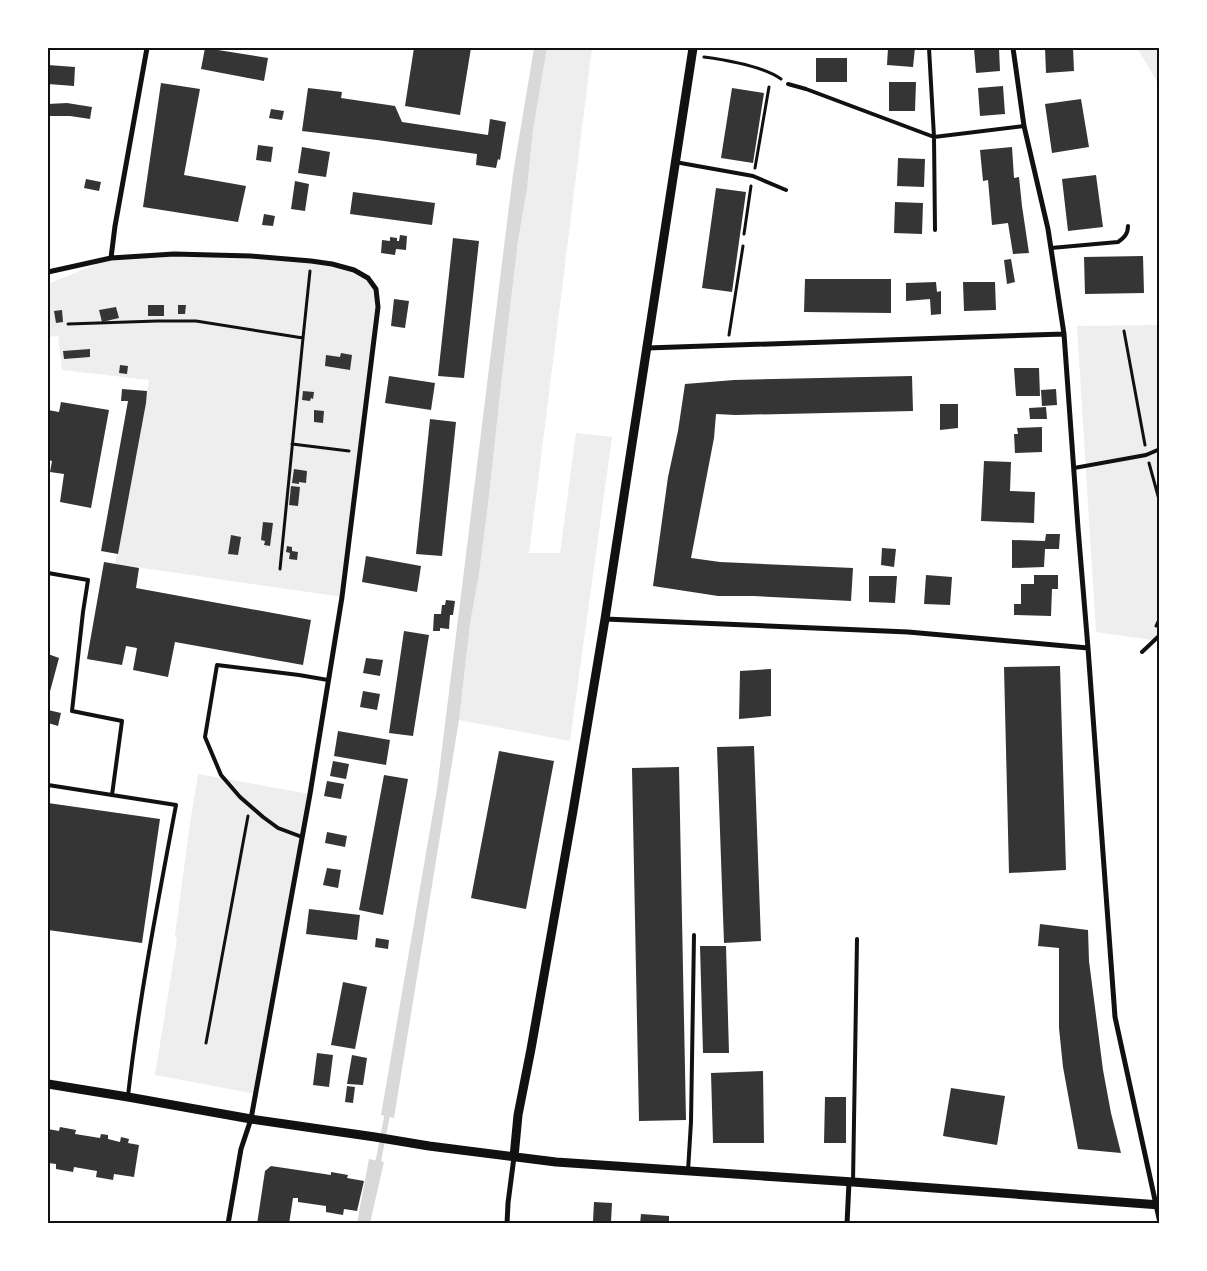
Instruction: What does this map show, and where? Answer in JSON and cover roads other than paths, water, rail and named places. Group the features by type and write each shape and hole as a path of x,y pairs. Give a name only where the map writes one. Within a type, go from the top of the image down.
{"street":[{"path":"111,258 147,48"},
{"path":"507,1224 518,1115 605,619 693,48"},
{"path":"1013,48 1024,126 1051,248 1064,334 1115,1017 1160,1224"},
{"path":"48,272 111,258 174,254 250,256 332,264 354,270 368,278 376,289 378,307 342,597 302,837 251,1119 240,1149 228,1224"},
{"path":"646,348 1064,334"},
{"path":"605,619 908,632 1088,648"},
{"path":"48,1084 251,1119 428,1146 564,1163 1157,1205"},
{"path":"847,1224 851,1182"}],"lane":[{"path":"929,48 934,137 935,230"},
{"path":"788,84 934,137 1024,126"},
{"path":"675,162 753,176 786,190"},
{"path":"1051,248 1118,242 1124,238 1128,231 1128,226"},
{"path":"1074,468 1146,455 1160,449"},
{"path":"48,573 88,580 72,711 122,721 112,795"},
{"path":"1142,652 1160,635"},
{"path":"302,837 278,828 240,797 220,775 205,737 217,665 328,680"},
{"path":"1160,694 1160,706"},
{"path":"48,785 176,805 148,956 133,1049 128,1097"},
{"path":"688,1171 691,1122 694,935"},
{"path":"851,1182 856,939"}],"waterway":[{"path":"377,1168 388,1111"}]}
